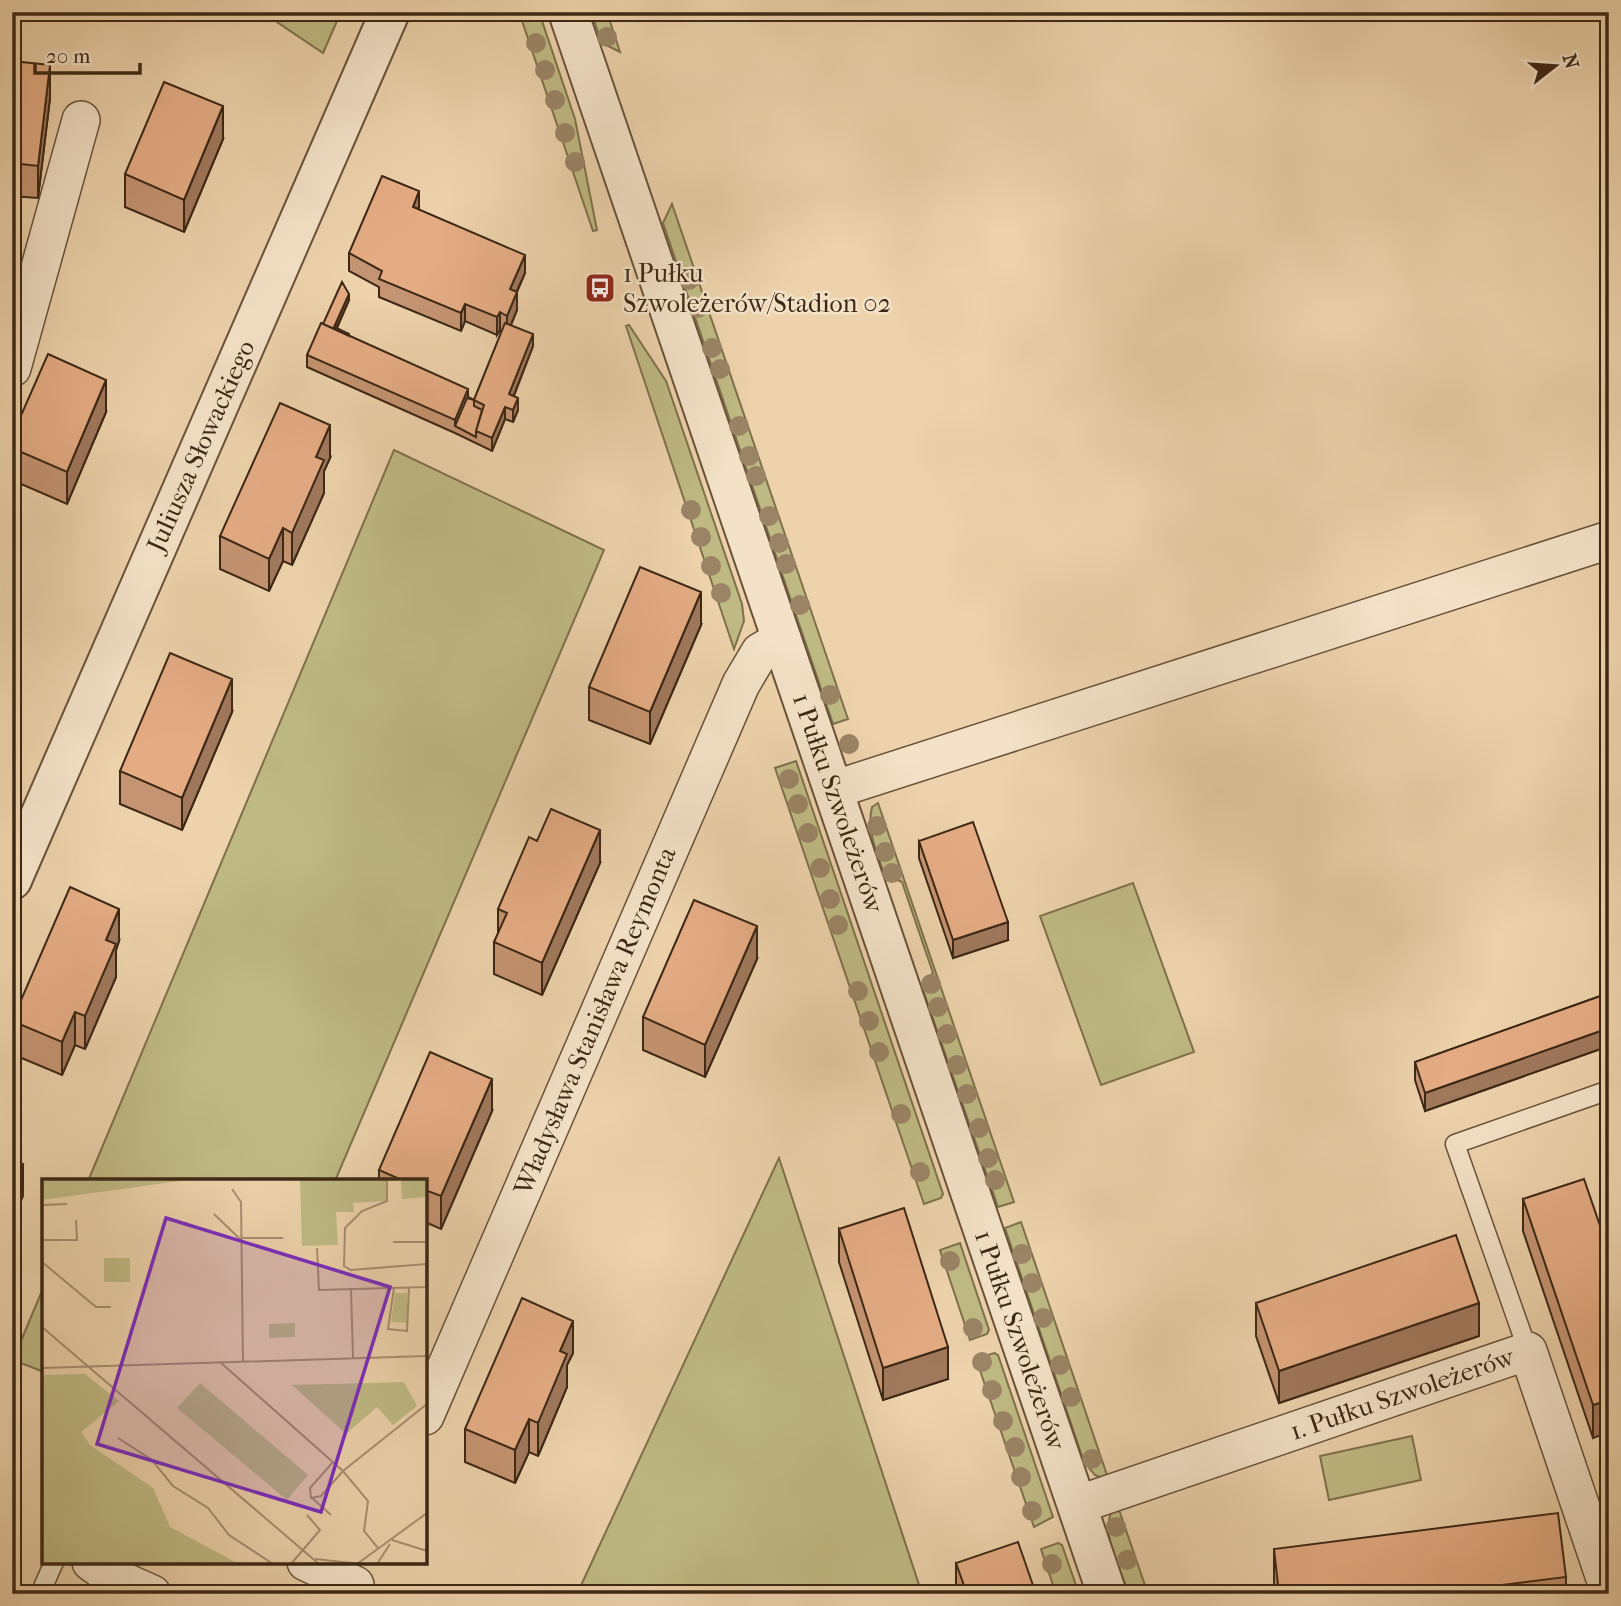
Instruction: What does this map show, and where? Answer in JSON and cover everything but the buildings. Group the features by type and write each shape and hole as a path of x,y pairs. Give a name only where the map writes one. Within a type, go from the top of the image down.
{"street":[{"name":"Juliusza Słowackiego","path":"12,880 390,12"},
{"name":"1 Pułku Szwoleżerów","path":"568,12 1107,1594"},
{"path":"12,368 81,120"},
{"path":"833,790 1609,540"},
{"name":"Władysława Stanisława Reymonta","path":"427,1411 741,684 760,652 782,639"},
{"name":"1. Pułku Szwoleżerów","path":"1077,1505 1528,1351 1609,1590"},
{"path":"94,1564 109,1575 152,1594"},
{"path":"312,1564 357,1580"}],"lane":[{"path":"1528,1351 1455,1144 1609,1090"},
{"path":"40,1594 53,1564"}],"shaded area":[{"path":"262,12 341,12 323,53"},
{"path":"519,12 539,12 575,119 597,230 593,231"},
{"path":"591,12 607,12 620,52 602,43"},
{"path":"672,204 848,719 833,724 663,223"},
{"path":"629,325 666,381 742,604 744,621 734,649 626,326"},
{"path":"394,450 604,550 336,1179 89,1179"},
{"path":"796,761 943,1194 941,1198 924,1204 775,768"},
{"path":"878,803 1014,1202 998,1207 923,990 925,982 933,973 902,882 884,874 871,833 872,807"},
{"path":"1133,883 1194,1052 1101,1085 1040,916"},
{"path":"779,1158 922,1594 577,1594"},
{"path":"1021,1222 1109,1481 1095,1475 1084,1462 1005,1228"},
{"path":"960,1243 989,1330 987,1334 970,1340 940,1250"},
{"path":"42,1291 42,1371 13,1360"},
{"path":"994,1353 998,1355 1053,1517 1034,1527 976,1359"},
{"path":"1412,1436 1421,1480 1329,1500 1320,1456"},
{"path":"1117,1504 1148,1594 1129,1594 1116,1560 1108,1524"},
{"path":"1058,1543 1062,1545 1079,1594 1056,1594 1041,1549"}],"place":[{"name":"1 Pułku Szwoleżerów/Stadion 02","path":"600,288"}]}
